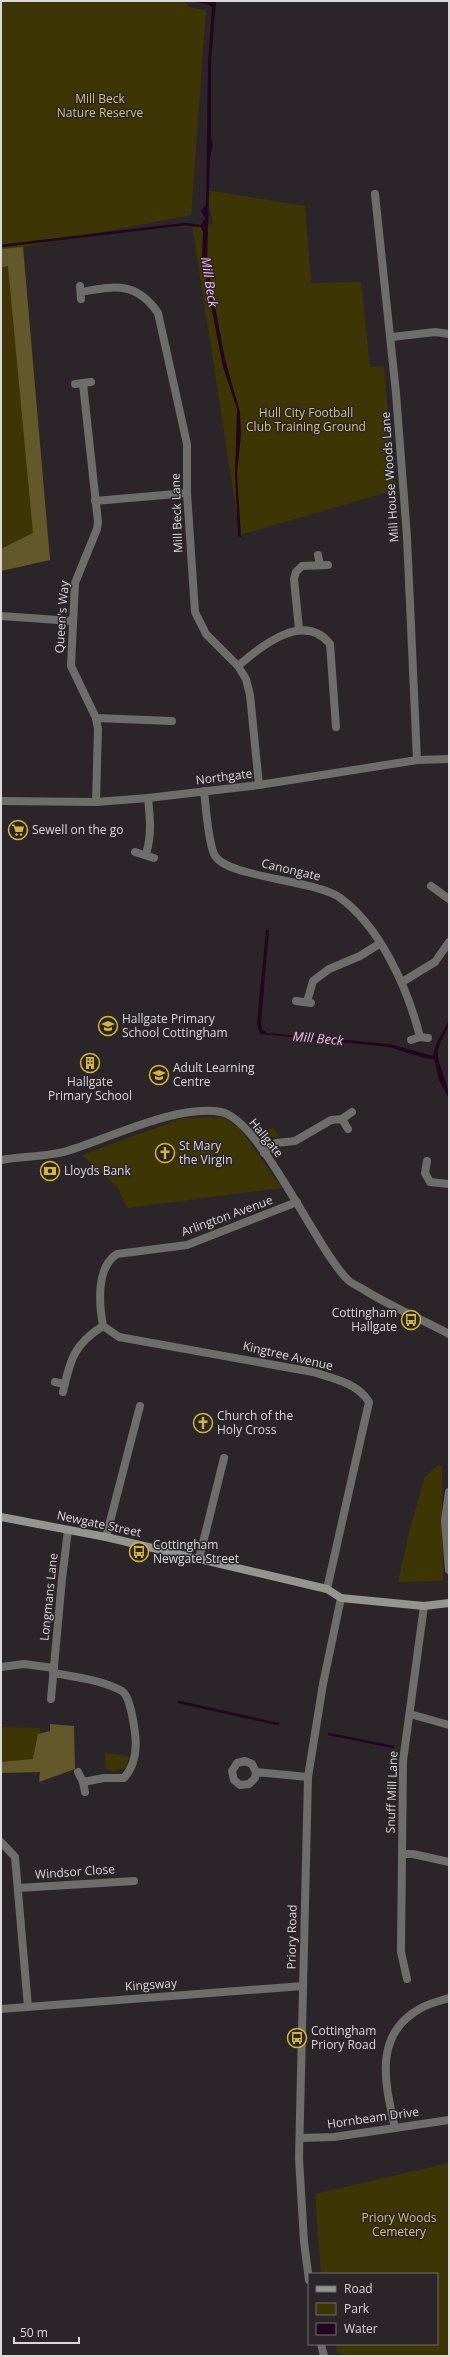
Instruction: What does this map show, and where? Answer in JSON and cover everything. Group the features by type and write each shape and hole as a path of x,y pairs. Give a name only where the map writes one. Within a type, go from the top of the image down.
{"main road":[{"name":"Newgate Street","path":"1,1517 106,1537 327,1589 341,1598 424,1606 449,1603"}],"street":[{"name":"Mill House Woods Lane","path":"375,194 392,337 407,537 418,760"},
{"name":"Mill Beck Lane","path":"81,292 107,287 131,289 148,298 158,313 186,444 187,493 195,612 206,634 238,666 246,679 250,695 258,785"},
{"path":"392,337 435,332 449,334"},
{"name":"Queen's Way","path":"83,383 97,530 75,583 71,666 96,718 98,729 96,802"},
{"path":"95,501 187,493"},
{"path":"318,555 320,565"},
{"path":"299,629 294,579 296,572 302,566 328,565"},
{"path":"1,616 72,621"},
{"path":"238,666 252,654 288,633 299,629 318,633 323,636 330,644 339,717 336,727"},
{"path":"96,718 172,721"},
{"name":"Northgate","path":"1,801 96,802 148,798 258,785 418,760 449,759"},
{"name":"Canongate","path":"204,791 214,855 226,866 318,888 338,897 357,912 379,944 402,982 424,1038 411,1040"},
{"path":"146,854 149,844 150,825 148,798"},
{"path":"135,852 146,854 154,858"},
{"path":"431,885 449,899"},
{"path":"402,982 435,962 449,942"},
{"path":"296,1001 309,1003 313,981 329,969 360,956 379,944"},
{"name":"Hallgate","path":"1,1160 65,1152 180,1113 222,1112 242,1126 264,1153 297,1202 329,1255 348,1280 378,1299 449,1334"},
{"path":"264,1153 276,1144 295,1141 331,1120 342,1119 352,1112"},
{"path":"342,1119 348,1129"},
{"path":"427,1161 425,1173 430,1182 449,1184"},
{"name":"Arlington Avenue","path":"103,1326 100,1309 104,1267 108,1260 117,1254 187,1245 297,1202"},
{"path":"63,1392 78,1348 85,1337 103,1326"},
{"name":"Kingtree Avenue","path":"103,1326 119,1337 313,1372 343,1382 363,1392 368,1402 327,1589"},
{"path":"55,1382 65,1384"},
{"path":"106,1537 140,1406"},
{"path":"199,1559 224,1458"},
{"path":"449,1492 445,1521 449,1570"},
{"name":"Longmans Lane","path":"51,1699 68,1530"},
{"name":"Priory Road","path":"308,2273 300,2189 308,1778 323,1684 341,1598"},
{"name":"Snuff Mill Lane","path":"407,1979 401,1952 403,1761 424,1606"},
{"path":"1,1667 24,1664 99,1682 124,1692 128,1700 136,1738 131,1770 124,1778 104,1778 84,1782"},
{"path":"410,1714 449,1725"},
{"path":"78,1772 84,1782 85,1792"},
{"path":"256,1772 308,1778"},
{"path":"1,1842 15,1857 25,1992 28,2007"},
{"path":"403,1854 414,1854 449,1862"},
{"name":"Windsor Close","path":"18,1888 134,1881"},
{"name":"Kingsway","path":"1,2009 303,1986"},
{"path":"395,2128 386,2087 386,2057 394,2032 408,2017 423,2007 449,1998"},
{"name":"Hornbeam Drive","path":"300,2138 334,2137 449,2120"},
{"path":"321,2345 324,2356"}],"green space":[{"name":"Mill Beck Nature Reserve","path":"1,1 184,1 189,7 206,10 191,215 23,247 50,560 1,571"},
{"name":"Hull City Football Club Training Ground","path":"206,190 305,206 311,283 361,282 370,367 384,367 395,490 240,535 192,225 213,224"},
{"path":"223,1117 240,1129 282,1188 127,1208 117,1187 82,1155 183,1118"},
{"path":"272,1127 280,1137 259,1136"},
{"path":"437,1466 442,1466 443,1581 398,1582 410,1528 425,1477"},
{"path":"1,1727 40,1728 40,1772 1,1773"},
{"path":"105,1753 129,1756 126,1768 114,1771 106,1769"},
{"name":"Priory Woods Cemetery","path":"449,2163 449,2356 348,2356 337,2352 335,2345 438,2345 438,2273 321,2273 315,2194"}],"shaded area":[{"path":"23,247 50,560 1,571 1,549 33,533 8,266 1,267 1,249"},
{"path":"50,1724 74,1726 75,1769 39,1782 40,1772 1,1773 1,1762 33,1759 38,1734 50,1731"}],"water":[{"name":"Mill Beck","path":"193,1 216,1 211,62 211,138 213,145 210,157 207,264 225,359 240,412 241,435 237,474 241,537 238,536 235,474 237,409 223,367 202,256 203,232 200,226 205,218 201,211 206,204 208,61 212,8 209,5"},
{"name":"Mill Beck","path":"266,930 269,930 261,1024 262,1029 267,1033 390,1044 433,1056 436,1044 449,1020 447,1029 439,1047 438,1056 448,1088 449,1099 439,1080 434,1059 424,1058 389,1047 261,1034 258,1029 257,1022"}],"waterway":[{"path":"1,246 185,224 200,226"},
{"path":"179,1702 278,1724"},
{"path":"329,1734 393,1747"}],"place":[{"name":"Sewell on the go","path":"18,830"},
{"name":"Hallgate Primary School Cottingham","path":"108,1026"},
{"name":"Hallgate Primary School","path":"90,1063"},
{"name":"Adult Learning Centre","path":"159,1075"},
{"name":"St Mary the Virgin","path":"165,1153"},
{"name":"Lloyds Bank","path":"50,1171"},
{"name":"Cottingham Hallgate","path":"411,1320"},
{"name":"Church of the Holy Cross","path":"203,1423"},
{"name":"Cottingham Newgate Street","path":"139,1552"},
{"name":"Cottingham Priory Road","path":"297,2038"}]}
